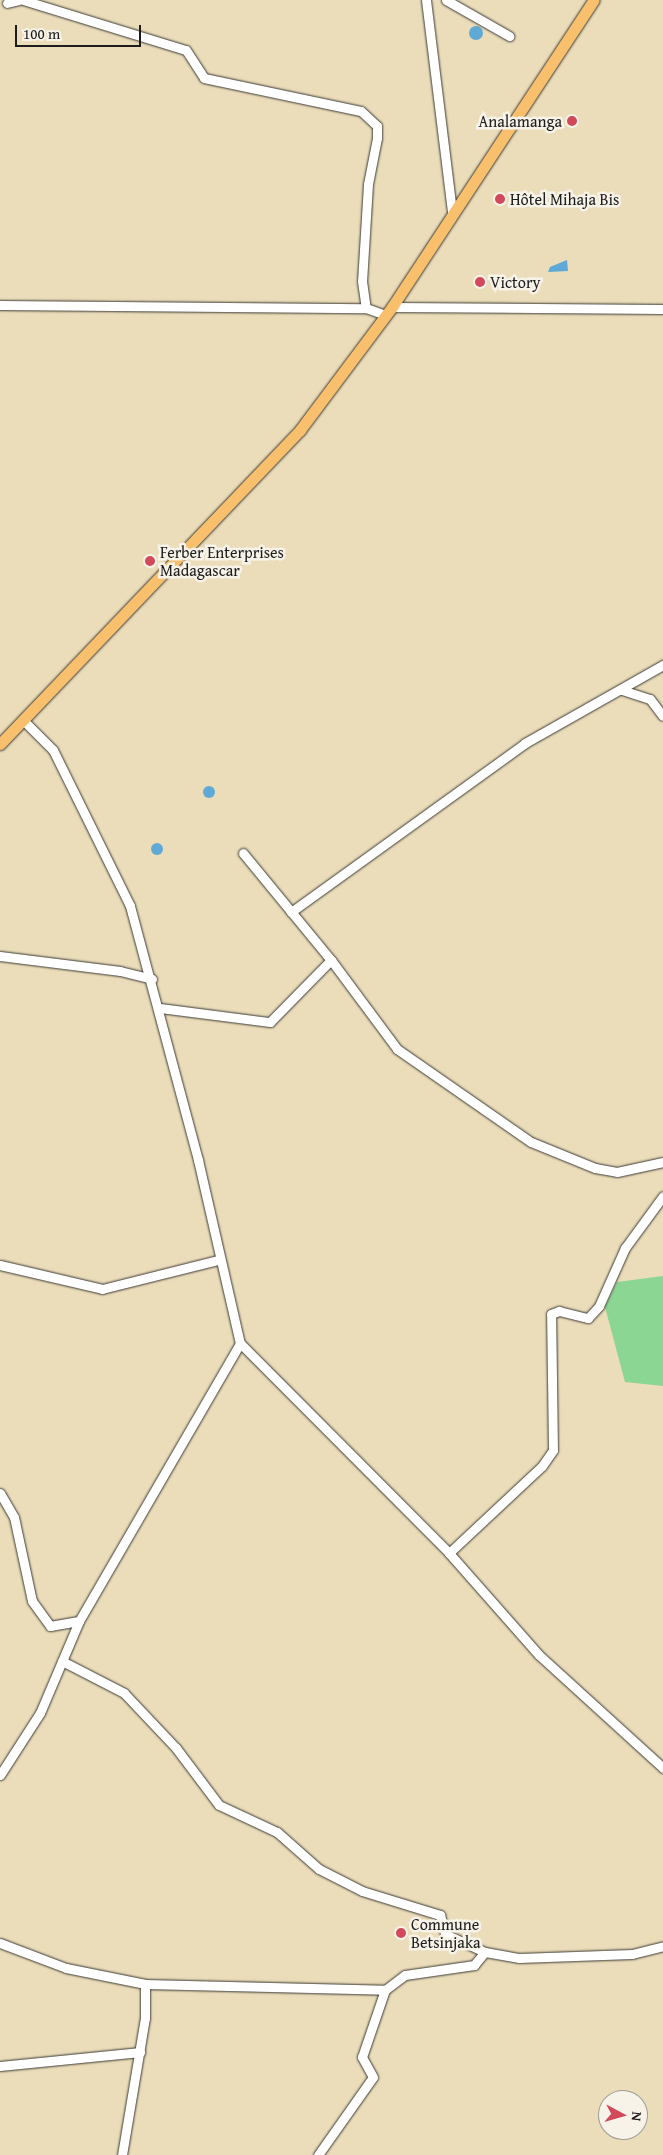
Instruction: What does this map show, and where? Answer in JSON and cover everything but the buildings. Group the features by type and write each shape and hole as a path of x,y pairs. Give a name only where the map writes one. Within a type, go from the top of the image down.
{"main road":[{"path":"0,744 300,430 389,311 452,212 594,0"}],"street":[{"path":"7,3 21,0 186,50 204,78 361,111 377,126 378,138 368,184 362,281 366,308"},
{"path":"426,0 452,212"},
{"path":"446,0 509,36"},
{"path":"0,305 366,308 389,311 663,309"},
{"path":"291,912 422,822 525,743 606,694 622,690 663,665"},
{"path":"622,690 650,699 663,716"},
{"path":"24,721 53,750 130,906 160,1008 200,1164 218,1260 240,1343 449,1553 539,1655 663,1768"},
{"path":"243,853 331,960 396,1049 531,1142 595,1168 617,1172 663,1162"},
{"path":"0,956 120,971 152,979"},
{"path":"160,1008 270,1022 331,960"},
{"path":"449,1553 542,1466 553,1450 551,1314 559,1311 588,1318 599,1306 625,1248 663,1196"},
{"path":"0,1265 102,1289 218,1260"},
{"path":"0,1775 40,1713 78,1621 232,1364 240,1343"},
{"path":"0,1492 14,1518 32,1601 50,1626 78,1621"},
{"path":"62,1661 124,1693 176,1748 218,1805 277,1832 319,1869 354,1886 440,1915 445,1934 485,1952 519,1958 632,1954 663,1946"},
{"path":"0,1943 66,1968 144,1984 384,1990"},
{"path":"318,2155 373,2078 362,2057 384,1990 405,1975 474,1966 485,1952"},
{"path":"122,2155 140,2052 144,1984"},
{"path":"0,2066 140,2052"}],"green space":[{"path":"663,1276 663,1386 625,1382 605,1307 617,1282"}],"water":[{"path":"476,26 481,28 483,33 481,38 476,40 471,38 469,33 471,28"},
{"path":"567,260 568,271 548,272 550,267"},
{"path":"207,786 211,786 215,792 211,798 207,798 203,794 203,790"},
{"path":"155,843 159,843 163,849 159,855 155,855 151,851 151,847"}],"place":[{"name":"Analamanga","path":"572,121"},
{"name":"Hôtel Mihaja Bis","path":"500,199"},
{"name":"Victory","path":"480,282"},
{"name":"Ferber Enterprises Madagascar","path":"150,561"},
{"name":"Commune Betsinjaka","path":"401,1933"}]}
